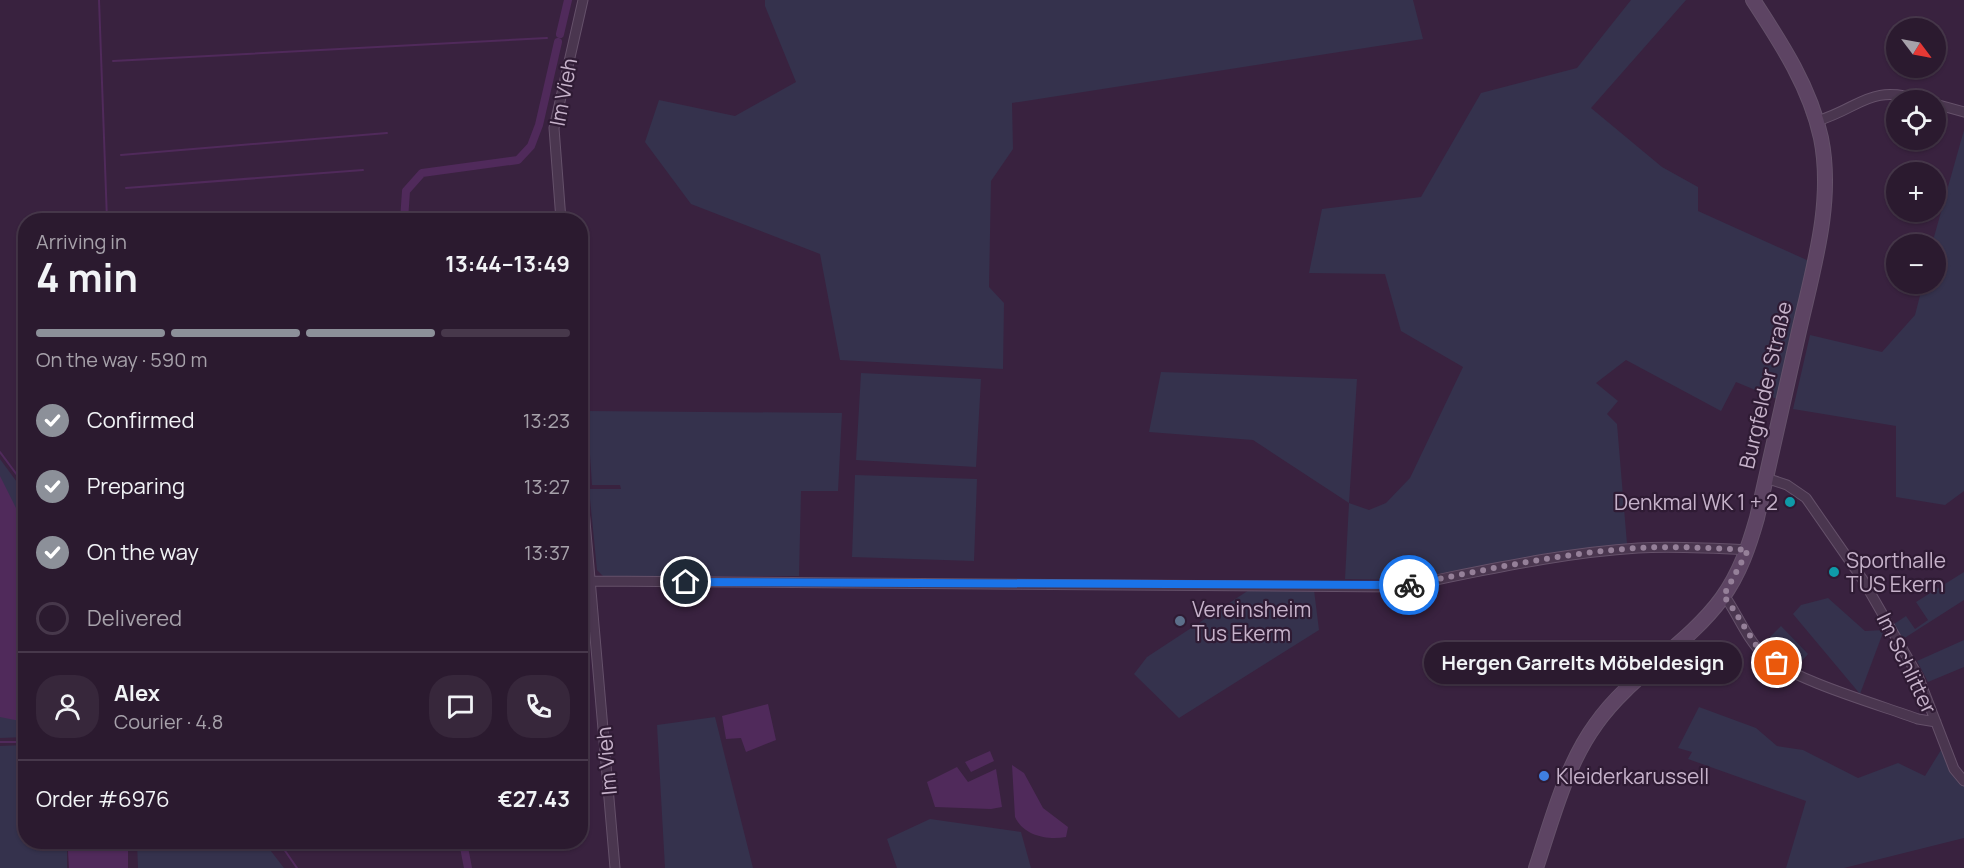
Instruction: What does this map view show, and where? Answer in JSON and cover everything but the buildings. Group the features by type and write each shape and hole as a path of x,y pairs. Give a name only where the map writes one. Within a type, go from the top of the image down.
{"street":[{"name":"Im Vieh","path":"560,213 554,128 583,0"},
{"name":"Burgfelder Straße","path":"1536,868 1567,782 1594,725 1615,700 1689,634 1723,597 1748,550 1766,478 1820,237 1824,167 1817,121 1800,78 1753,0"},
{"path":"1817,121 1871,97 1886,96"},
{"path":"1946,107 1964,112"},
{"name":"Im Schlitter","path":"1766,478 1795,490 1806,498 1827,526 1892,629 1918,676 1954,769 1964,781"},
{"path":"591,581 1399,587 1608,550 1640,548 1748,550"},
{"name":"Im Vieh","path":"588,549 615,868"},
{"path":"1723,597 1764,654 1777,663 1804,676 1918,719 1936,722"}],"shaded area":[{"path":"765,0 1413,0 1423,39 1012,103 1013,149 991,181 989,287 1004,303 1003,369 840,360 820,254 691,204 645,142 659,100 735,116 796,82 765,6"},
{"path":"1631,0 1686,0 1591,108 1662,167 1698,187 1698,211 1809,261 1777,399 1736,382 1721,411 1626,360 1596,383 1618,401 1607,414 1617,424 1627,544 1550,553 1406,580 1345,579 1349,503 1369,510 1386,503 1410,478 1463,367 1401,331 1385,274 1309,273 1322,209 1421,197 1481,93 1577,68"},
{"path":"1964,130 1964,491 1945,505 1896,497 1896,426 1793,409 1810,335 1882,352 1915,315 1920,294 1946,294 1946,234 1935,234 1938,222 1946,222 1946,194"},
{"path":"1161,372 1357,379 1349,503 1253,440 1149,432"},
{"path":"861,373 981,379 976,467 856,460"},
{"path":"588,411 842,413 838,491 801,491 799,576 603,576 597,570 589,489 621,489 620,485 592,485"},
{"path":"0,459 18,483 18,737 0,738"},
{"path":"855,475 977,479 974,561 852,557"},
{"path":"0,476 18,512 18,721 0,717"},
{"path":"1964,572 1964,600 1903,639 1894,624 1906,616 1915,629 1928,620 1916,602"},
{"path":"1249,590 1314,590 1319,630 1179,718 1134,674 1147,657"},
{"path":"1828,598 1865,631 1884,630 1860,694 1793,614 1801,605"},
{"path":"1781,626 1808,654 1796,668 1772,655 1762,645"},
{"path":"1964,640 1964,667 1928,682 1917,661"},
{"path":"768,704 776,740 746,752 741,738 726,739 722,716"},
{"path":"1699,707 1756,728 1777,746 1803,750 1858,778 1898,763 1925,776 1941,750 1946,748 1964,781 1964,838 1844,868 1786,868 1806,801 1688,759 1692,752 1678,748"},
{"path":"715,717 753,868 665,868 657,725"},
{"path":"18,745 18,849 67,849 67,868 0,868 0,746"},
{"path":"990,751 994,761 971,772 965,762"},
{"path":"1012,765 1024,773 1043,808 1068,827 1066,837 1051,838 1037,835 1024,829 1019,823 1015,817"},
{"path":"957,767 968,782 996,769 1002,807 991,809 935,807 927,782"},
{"path":"930,819 1021,832 1031,868 897,868 887,839"},
{"path":"137,849 269,849 284,868 138,868"},
{"path":"128,850 128,868 69,868 68,851"}],"waterway":[{"path":"99,0 107,213"},
{"path":"560,34 568,0"},
{"path":"113,61 547,38"},
{"path":"404,213 406,191 422,173 518,160 531,146 539,125 558,42"},
{"path":"121,155 387,133"},
{"path":"126,188 363,170"},
{"path":"0,452 18,476"},
{"path":"0,742 18,742"},
{"path":"284,849 297,868"},
{"path":"464,849 468,868"}],"way so far":[{"path":"1409,585 1608,550 1677,548 1748,550 1723,597 1728,601 1756,645 1777,663"}],"place":[{"name":"Denkmal WK 1 + 2","path":"1790,502"},
{"name":"Sporthalle TUS Ekern","path":"1834,572"},
{"name":"Vereinsheim Tus Ekerm","path":"1180,621"},
{"name":"Hergen Garrelts Möbeldesign","path":"1777,663"},
{"name":"Kleiderkarussell","path":"1544,776"}],"route":[{"path":"686,582 1399,587 1409,585"}]}
